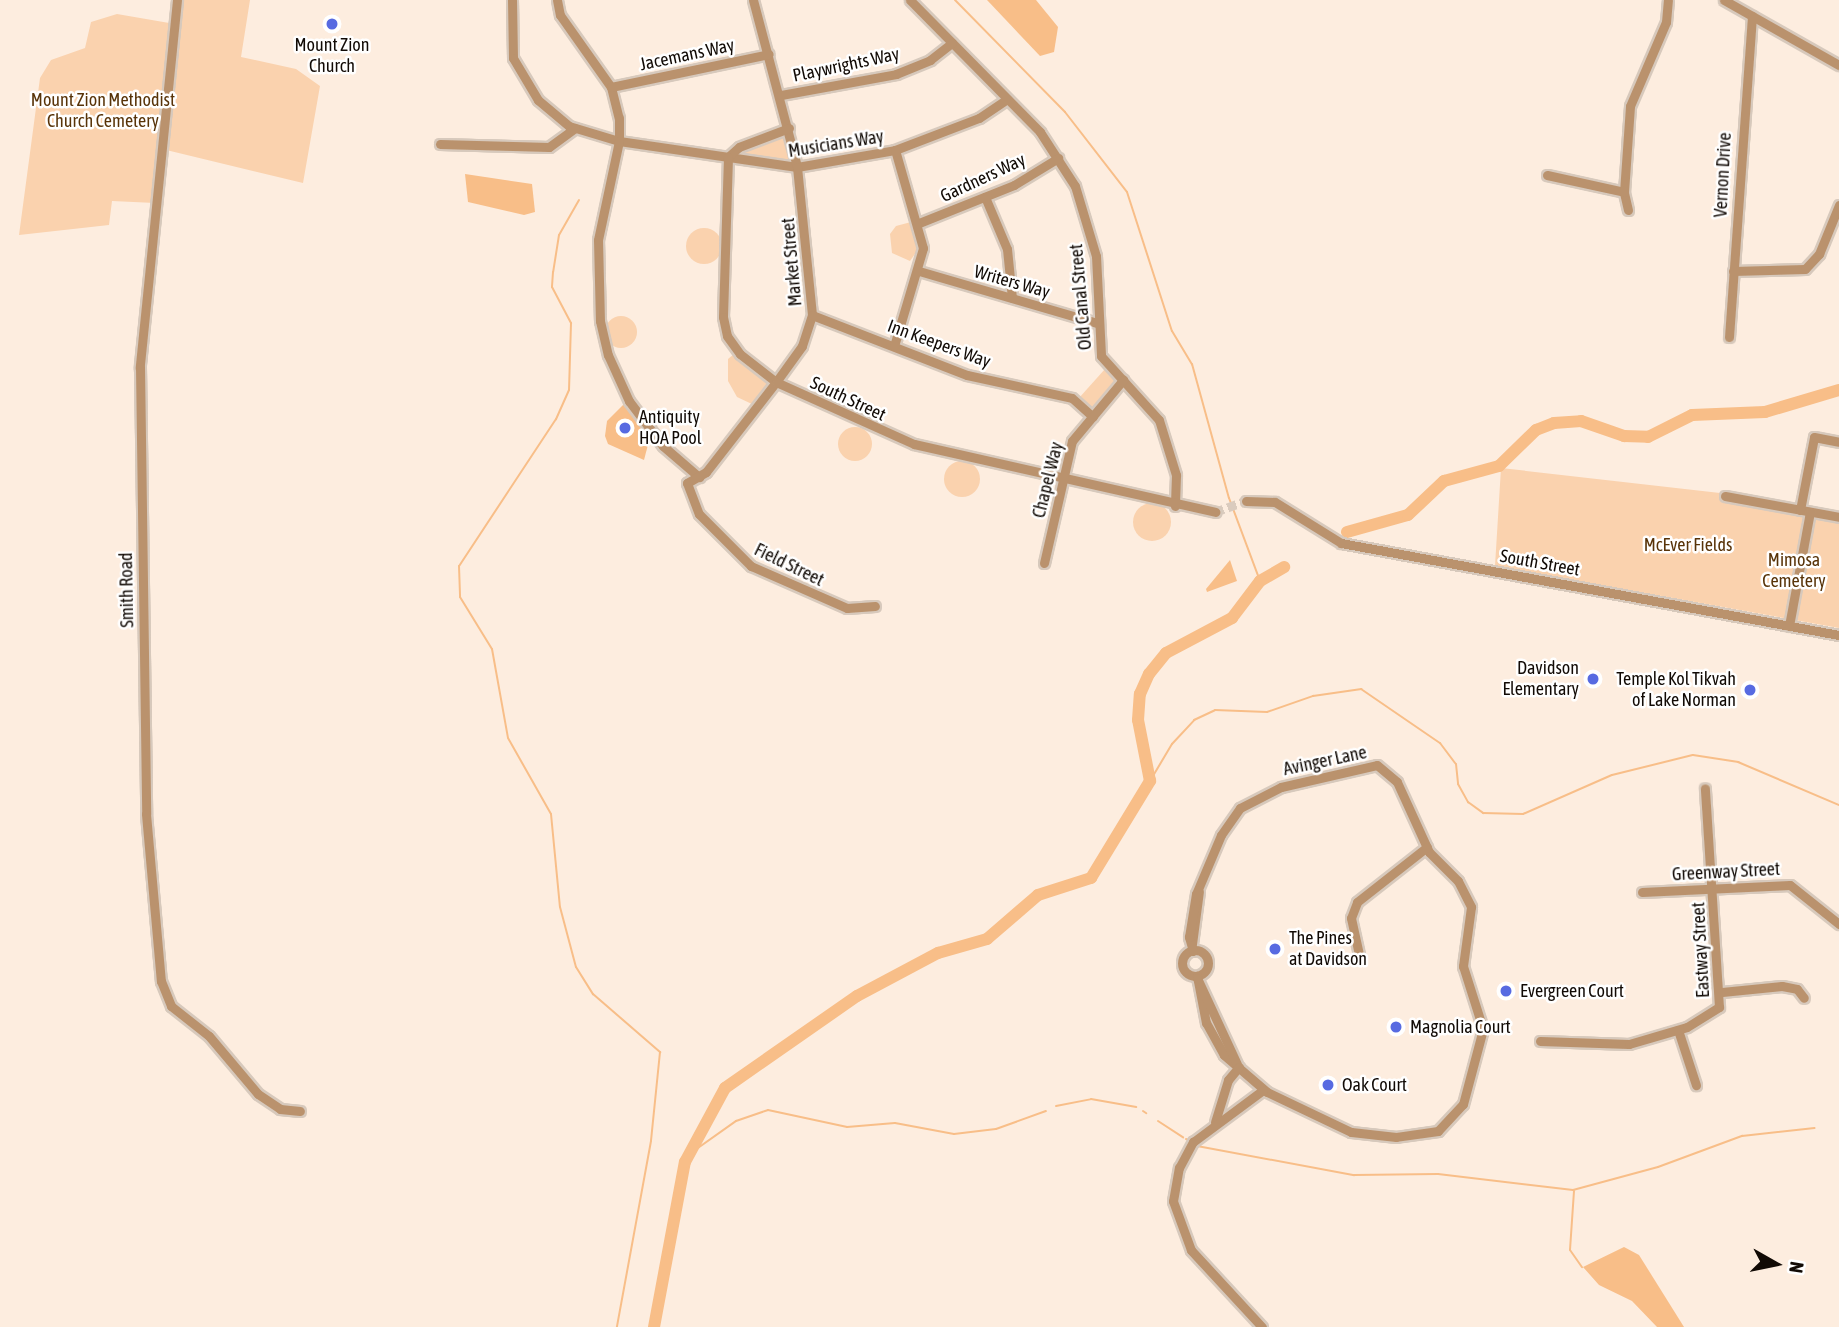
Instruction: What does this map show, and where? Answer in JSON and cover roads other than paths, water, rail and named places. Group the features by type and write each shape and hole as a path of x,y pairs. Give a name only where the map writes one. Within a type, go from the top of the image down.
{"street":[{"name":"Smith Road","path":"177,0 140,368 146,814 160,981 171,1006 209,1036 258,1094 280,1109 300,1111"},
{"path":"440,144 549,147 575,128 538,100 513,58 512,0"},
{"path":"557,0 560,15 611,87 619,141 598,240 600,321 608,355 629,401 663,446 699,477"},
{"name":"Market Street","path":"687,483 699,477 776,382 802,346 812,315 797,167 781,95 754,0"},
{"name":"Old Canal Street","path":"910,0 1007,99 1058,158 1075,186 1096,256 1097,323 1101,356 1159,420 1171,447 1175,506"},
{"path":"1628,210 1624,192 1633,92 1666,22 1668,0"},
{"path":"1724,0 1839,65"},
{"name":"Vernon Drive","path":"1729,337 1752,16"},
{"name":"Playwrights Way","path":"781,95 896,74 930,60 951,43"},
{"name":"Jacemans Way","path":"611,87 769,54"},
{"name":"Musicians Way","path":"575,128 619,141 797,167 895,150 979,118 1007,99"},
{"path":"728,157 739,147 789,128"},
{"path":"894,346 919,271 919,223 895,150"},
{"name":"South Street","path":"728,157 727,336 776,382 878,432 1061,480 1175,506 1215,512"},
{"name":"Gardners Way","path":"919,223 985,197 1058,158"},
{"path":"1547,175 1624,192"},
{"path":"985,197 1007,249 1012,298"},
{"path":"1733,271 1805,269 1819,254 1839,205"},
{"name":"Writers Way","path":"919,271 1097,323"},
{"name":"Inn Keepers Way","path":"812,315 967,375 1072,398 1093,417"},
{"name":"Chapel Way","path":"1044,563 1072,441 1124,380"},
{"path":"1790,626 1814,437 1839,442"},
{"name":"Field Street","path":"687,483 699,514 751,566 847,608 875,607"},
{"path":"1725,496 1839,517"},
{"name":"South Street","path":"1246,501 1275,502 1341,543 1839,635"},
{"name":"Avinger Lane","path":"1192,947 1199,891 1221,835 1240,808 1281,786 1356,767 1377,765 1397,782 1427,847 1464,888 1471,907 1463,965 1483,1029 1459,1112 1424,1136 1366,1135 1263,1090 1238,1066 1197,977"},
{"name":"Eastway Street","path":"1540,1041 1629,1044 1678,1030 1715,1011 1722,992 1705,788"},
{"path":"1360,959 1351,918 1357,901 1427,847"},
{"name":"Greenway Street","path":"1642,892 1790,885 1839,924"},
{"path":"1192,947 1208,960 1205,972 1197,977 1183,965 1192,947"},
{"path":"1722,992 1782,986 1797,989 1804,998"},
{"path":"1678,1030 1696,1085"},
{"path":"1215,1123 1228,1080 1238,1066"},
{"path":"1262,1327 1191,1250 1176,1219 1179,1168 1193,1142 1215,1123 1263,1090"}],"waterway":[{"path":"955,0 1065,112 1127,192 1172,331 1192,364 1229,498 1260,581"},
{"path":"579,200 559,235 552,287 571,323 569,390 556,419 459,566 460,597 492,649 508,738 551,814 560,907 576,967 593,994 660,1052 651,1141 617,1327"},
{"path":"1347,532 1408,515 1444,481 1499,466 1536,430 1554,423 1581,421 1624,436 1648,437 1692,415 1765,412 1839,390"},
{"path":"654,1327 685,1162 725,1088 857,996 938,953 987,939 1038,895 1091,878 1150,781 1138,720 1140,694 1149,674 1166,653 1232,618 1260,581 1284,567"},
{"path":"1150,781 1172,744 1194,720 1215,710 1267,712 1313,696 1361,689 1440,743 1456,764 1458,784 1468,802 1483,813 1523,814 1612,775 1693,755 1738,762 1839,805"},
{"path":"1056,1106 1091,1099 1136,1107"},
{"path":"688,1155 736,1121 768,1110 847,1127 895,1123 954,1134 996,1129 1046,1111"},
{"path":"1158,1121 1183,1137"},
{"path":"1197,1146 1354,1175 1438,1174 1573,1190 1658,1167 1742,1136 1815,1128"},
{"path":"1574,1191 1570,1250 1582,1267"}],"tunnel":[{"path":"1215,512 1246,501"}],"place":[{"name":"Mount Zion Church","path":"332,24"},
{"name":"Antiquity HOA Pool","path":"625,428"},
{"name":"Davidson Elementary","path":"1593,679"},
{"name":"Temple Kol Tikvah of Lake Norman","path":"1750,690"},
{"name":"The Pines at Davidson","path":"1275,949"},
{"name":"Evergreen Court","path":"1506,991"},
{"name":"Magnolia Court","path":"1396,1027"},
{"name":"Oak Court","path":"1328,1085"}],"park label":[{"name":"Mount Zion Methodist Church Cemetery","path":"103,111"},
{"name":"McEver Fields","path":"1688,545"},
{"name":"Mimosa Cemetery","path":"1794,571"}]}
